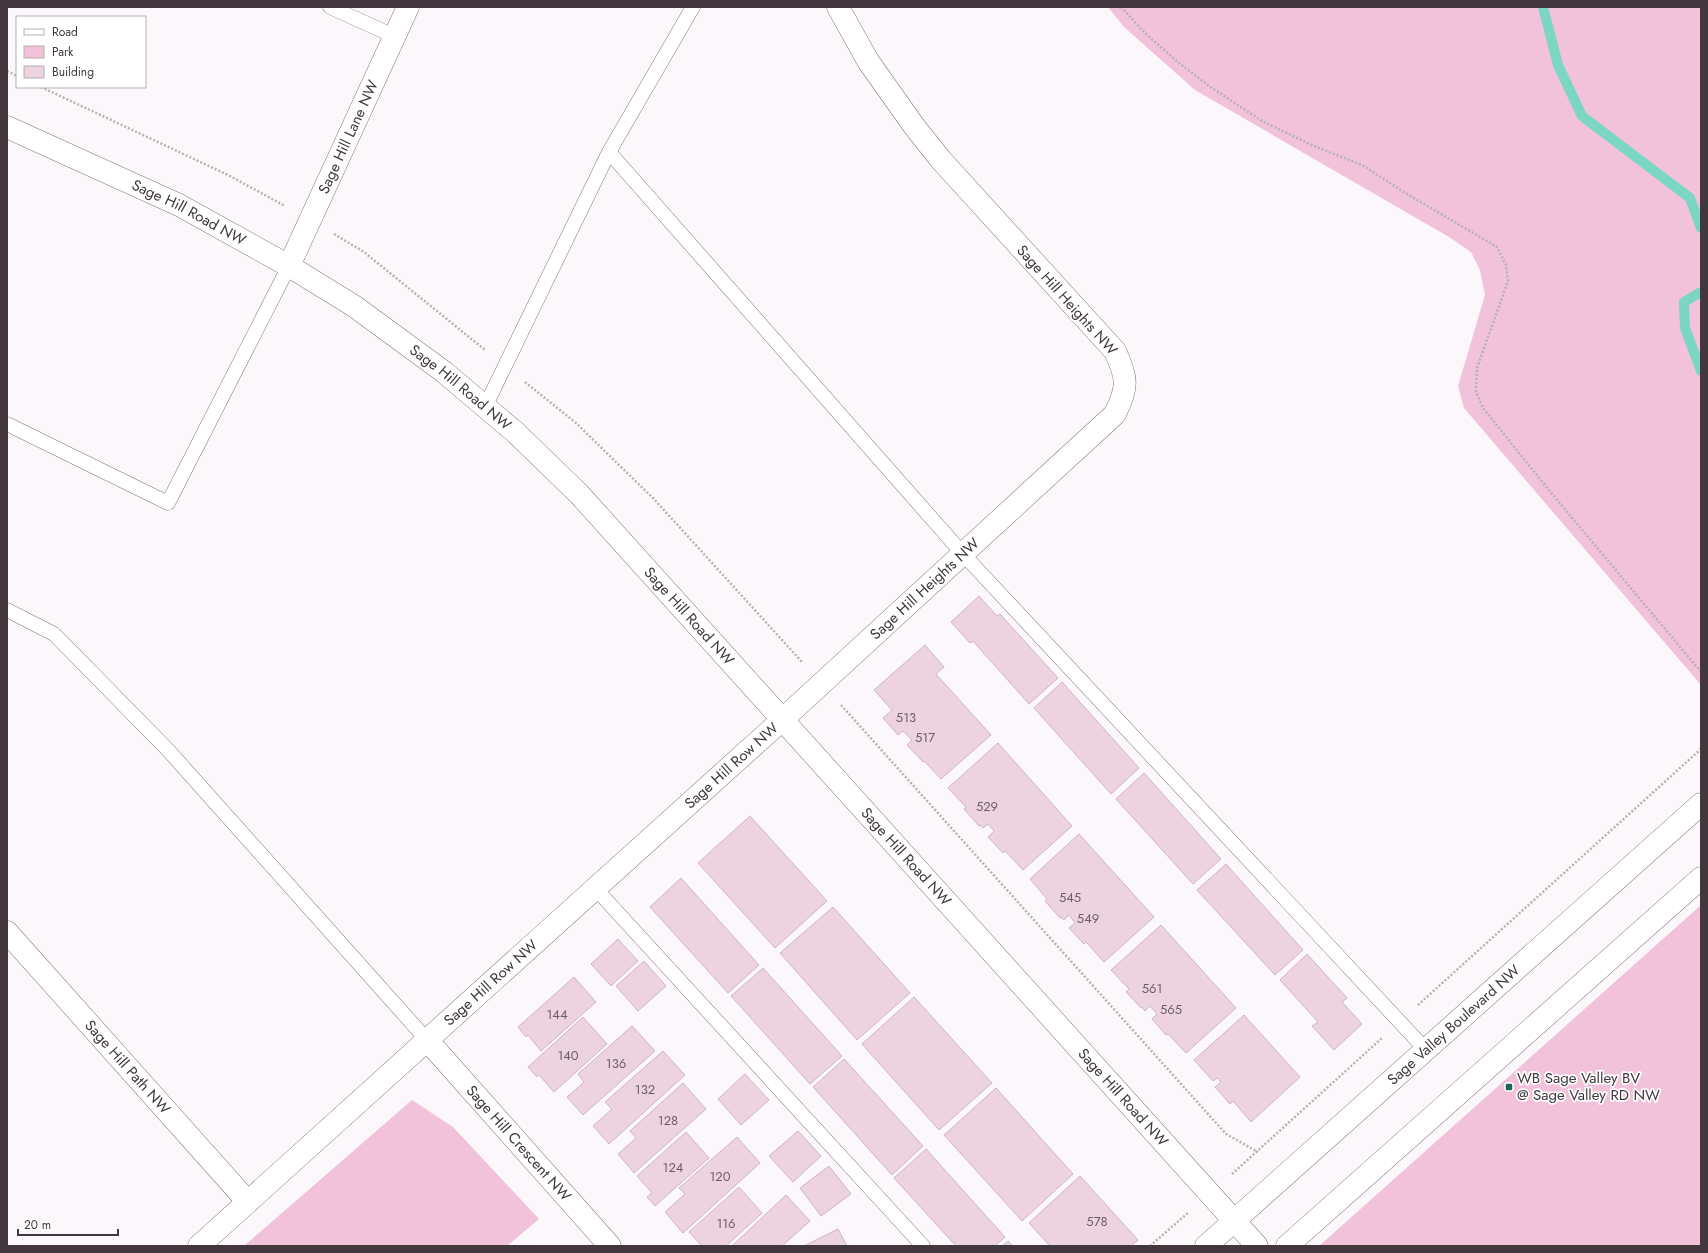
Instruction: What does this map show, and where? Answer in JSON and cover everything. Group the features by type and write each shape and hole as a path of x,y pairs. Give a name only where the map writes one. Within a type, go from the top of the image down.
{"street":[{"name":"Sage Hill Lane NW","path":"289,266 408,7"},
{"name":"Sage Hill Heights NW","path":"783,719 1115,414 1124,395 1124,371 1115,351 941,160 914,126 868,61 838,7"},
{"name":"Sage Hill Road NW","path":"7,127 179,205 289,266 354,306 444,372 515,432 579,494 1257,1246"},
{"name":"Sage Hill Row NW","path":"199,1246 783,719"},
{"name":"Sage Valley Boulevard NW","path":"1206,1246 1701,804"},
{"path":"1287,1246 1701,878"},
{"name":"Sage Hill Path NW","path":"7,932 248,1202"},
{"name":"Sage Hill Crescent NW","path":"427,1040 610,1246"}],"lane":[{"path":"330,7 394,36"},
{"path":"485,407 609,152 693,7"},
{"path":"609,152 963,554 1426,1050"},
{"path":"7,424 168,503 289,266"},
{"path":"7,610 54,634 168,750 427,1040"},
{"path":"595,888 923,1246"}],"path":[{"path":"1121,7 1147,36 1179,63 1212,88 1262,121 1316,147 1362,165 1407,194 1497,247 1506,265 1508,281 1477,368 1476,392 1483,408 1548,489 1701,672"},
{"path":"7,71 16,76"},
{"path":"1150,1246 1258,1152 1399,1022 1701,749"}],"green space":[{"path":"1108,7 1701,7 1701,685 1464,408 1458,386 1485,295 1480,270 1471,252 1449,237 1195,90 1124,27"},
{"path":"1701,905 1701,1246 1319,1246"},
{"path":"412,1100 453,1127 539,1219 507,1246 244,1246"}],"building":[{"path":"979,596 997,616 1000,614 1058,678 1029,704 973,641 970,643 951,622"},
{"path":"925,645 944,667 936,674 991,735 941,779 907,745 912,740 903,731 898,735 883,718 892,710 874,690"},
{"path":"1062,682 1139,768 1111,794 1034,708"},
{"path":"998,743 1072,826 1023,870 1005,851 1003,853 988,837 994,831 988,824 983,828 980,825 979,826 964,809 966,807 948,788"},
{"path":"1144,773 1221,859 1193,884 1116,799"},
{"path":"750,816 827,901 775,948 698,863"},
{"path":"1079,834 1154,917 1104,962 1086,942 1084,944 1069,928 1075,923 1069,915 1064,920 1061,917 1060,918 1045,901 1047,899 1030,879"},
{"path":"1226,864 1303,950 1275,975 1197,890"},
{"path":"681,878 759,965 728,993 650,907"},
{"path":"833,907 910,993 857,1040 780,953"},
{"path":"1161,925 1236,1008 1186,1053 1168,1034 1166,1035 1152,1019 1157,1014 1150,1006 1145,1011 1142,1007 1141,1008 1126,992 1129,989 1111,970"},
{"path":"618,939 638,961 611,986 591,964"},
{"path":"1307,954 1347,998 1342,1002 1362,1024 1334,1050 1312,1026 1318,1022 1280,980"},
{"path":"644,961 666,986 638,1011 616,986"},
{"path":"763,968 842,1056 810,1084 731,996"},
{"path":"574,977 596,1002 541,1051 528,1035 526,1037 518,1027"},
{"path":"914,997 992,1083 939,1130 862,1044"},
{"path":"1244,1015 1300,1077 1251,1122 1233,1101 1230,1104 1215,1087 1221,1082 1217,1078 1213,1081 1194,1060"},
{"path":"583,1017 607,1044 554,1092 539,1075 537,1077 528,1067"},
{"path":"632,1026 655,1051 583,1115 567,1097 584,1082 578,1074"},
{"path":"663,1051 685,1075 609,1144 593,1126 612,1109 605,1102"},
{"path":"844,1059 923,1146 892,1175 813,1087"},
{"path":"745,1074 769,1100 741,1125 718,1099"},
{"path":"683,1083 706,1109 634,1173 618,1154 636,1138 630,1131"},
{"path":"996,1088 1073,1174 1022,1221 944,1135"},
{"path":"798,1131 821,1156 793,1182 769,1156"},
{"path":"686,1132 709,1158 655,1206 647,1197 652,1193 637,1176"},
{"path":"737,1137 760,1163 683,1233 665,1212 685,1194 679,1188"},
{"path":"926,1149 1005,1237 995,1246 956,1246 894,1178"},
{"path":"829,1166 851,1194 821,1216 800,1188"},
{"path":"1080,1176 1138,1240 1131,1246 1050,1246 1029,1223"},
{"path":"739,1187 762,1213 726,1246 702,1246 689,1232"},
{"path":"786,1195 810,1221 782,1246 732,1246"},
{"path":"838,1229 847,1246 804,1246"},
{"path":"1008,1241 1013,1246 1002,1246"}],"waterway":[{"path":"1543,7 1558,65 1582,116 1690,198 1701,228"},
{"path":"1701,292 1684,302 1685,328 1701,371"}],"place":[{"name":"WB Sage Valley BV @ Sage Valley RD NW","path":"1509,1087"}]}
